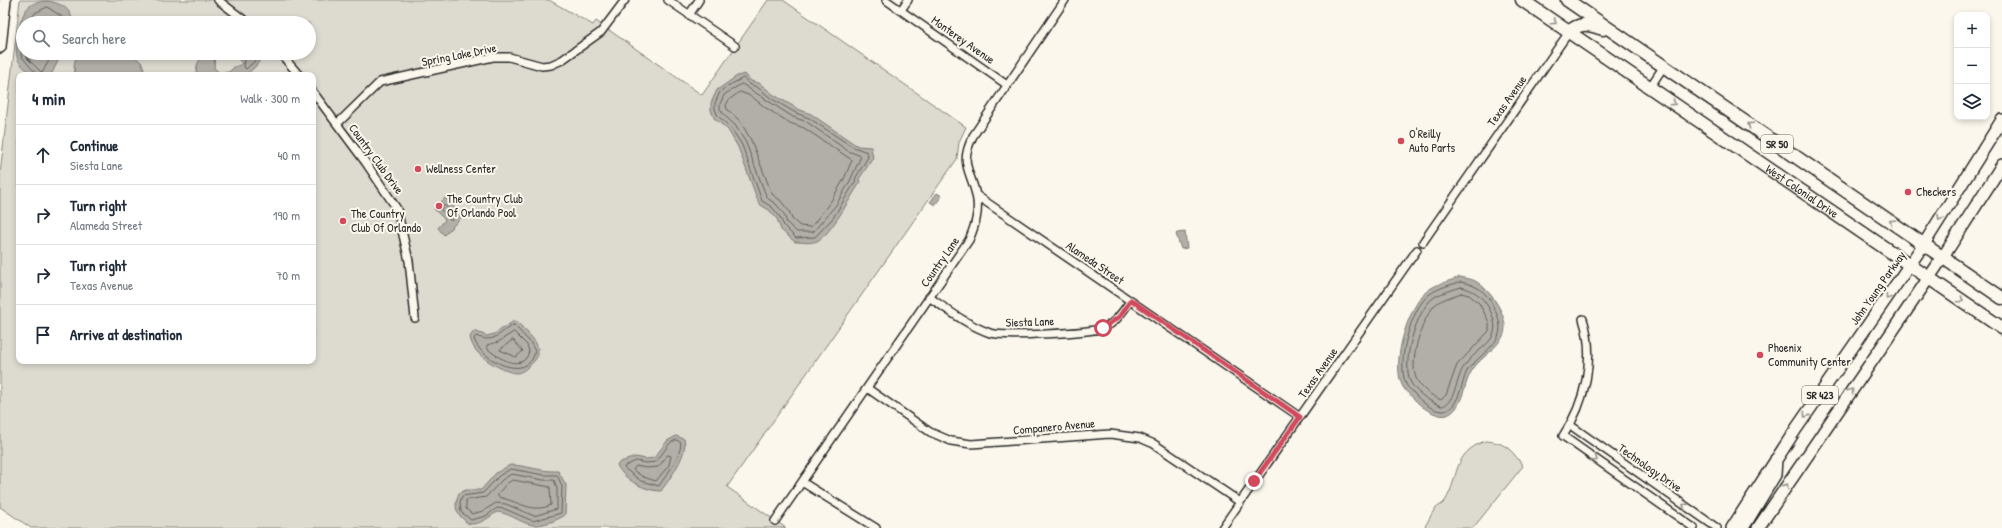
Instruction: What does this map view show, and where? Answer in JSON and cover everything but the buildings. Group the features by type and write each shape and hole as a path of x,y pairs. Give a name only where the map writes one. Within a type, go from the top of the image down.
{"highway":[{"name":"West Colonial Drive","path":"1522,0 2002,328"},
{"name":"West Colonial Drive","path":"1567,0 2002,298"},
{"path":"1568,32 1579,24 1588,24 1612,31"}],"main road":[{"path":"0,47 5,0"},
{"name":"John Young Parkway","path":"1732,528 1776,459 1924,244 2002,120"},
{"name":"SR 423","path":"1758,528 1929,278 2002,165"},
{"path":"1743,528 1747,518 1776,475 1776,459"}],"street":[{"path":"218,0 239,16"},
{"name":"Spring Lake Drive","path":"337,124 380,82 493,57 509,57 542,66 557,62 601,32 624,0"},
{"path":"668,0 735,46"},
{"path":"689,14 699,0"},
{"name":"Monterey Avenue","path":"886,0 1007,85"},
{"path":"901,10 908,0"},
{"name":"Country Lane","path":"775,521 969,240 975,226 978,210 976,195 967,170 966,158 968,146 1007,85 1065,0"},
{"name":"Texas Avenue","path":"1422,242 1568,32"},
{"path":"286,60 296,72"},
{"path":"1650,87 1664,66"},
{"name":"Country Club Drive","path":"316,96 397,209 409,261 415,318"},
{"name":"Alameda Street","path":"976,195 1300,417"},
{"name":"Texas Avenue","path":"1222,528 1417,250"},
{"name":"Siesta Lane","path":"929,297 969,325 991,333 1011,336 1103,328 1119,317 1131,300"},
{"path":"1570,425 1578,410 1589,362 1588,333 1583,319"},
{"name":"Companero Avenue","path":"867,388 930,432 951,441 971,444 1110,434 1140,438 1154,444 1240,502"},
{"name":"Technology Drive","path":"1694,528 1563,436 1570,425 1717,528"},
{"path":"802,482 876,528"}],"shaded area":[{"name":"The Country Club Of Orlando","path":"20,0 549,0 593,25 596,21 702,95 768,0 783,0 966,127 959,142 957,159 727,487 786,528 31,528 0,507 0,174 16,35 16,60 316,60 316,16 18,16"},
{"path":"1485,441 1503,445 1515,455 1523,466 1473,528 1424,528 1432,513 1443,504 1450,492 1461,459 1474,446"}],"water":[{"path":"46,1 60,4 71,16 23,16 27,9 34,3"},
{"path":"18,60 58,60 52,72 30,72"},
{"path":"75,60 139,60 142,63 145,72 75,72"},
{"path":"200,60 215,60 214,68 219,72 196,72"},
{"path":"239,60 260,60 249,72 229,72 234,67 242,63"},
{"path":"745,74 751,81 759,83 774,95 798,109 811,114 858,146 871,147 873,158 859,179 860,183 834,224 817,241 809,243 795,242 781,230 777,219 769,210 759,204 738,147 728,130 714,118 711,110 711,103 717,90 737,76"},
{"path":"937,193 942,196 935,205 930,202"},
{"name":"The Country Club Of Orlando Pool","path":"446,197 447,200 463,216 444,235 438,228 445,220 434,209"},
{"path":"1185,232 1187,248 1181,249 1176,234"},
{"path":"1460,277 1475,281 1483,286 1494,299 1503,315 1505,331 1499,343 1473,369 1456,408 1452,412 1443,416 1421,406 1403,387 1399,365 1400,351 1403,336 1413,309 1420,299 1434,286"},
{"path":"514,321 532,337 538,350 537,357 534,362 523,371 516,373 494,365 485,359 474,348 470,337 474,331 487,336 494,334"},
{"path":"676,436 684,439 684,451 669,480 661,491 648,489 636,484 620,470 617,465 620,462 636,457 646,459 654,458 667,441"},
{"path":"510,465 558,471 566,485 565,515 541,525 533,525 497,512 479,523 467,523 460,516 456,507 459,493 466,490 481,490 496,473"}],"place":[{"name":"O'Reilly Auto Parts","path":"1401,141"},
{"name":"Wellness Center","path":"418,169"},
{"name":"Checkers","path":"1908,192"},
{"name":"The Country Club Of Orlando Pool","path":"439,206"},
{"name":"The Country Club Of Orlando","path":"343,221"},
{"name":"Phoenix Community Center","path":"1760,355"}],"route":[{"path":"1103,328 1119,317 1131,300 1300,417 1254,481"}]}
